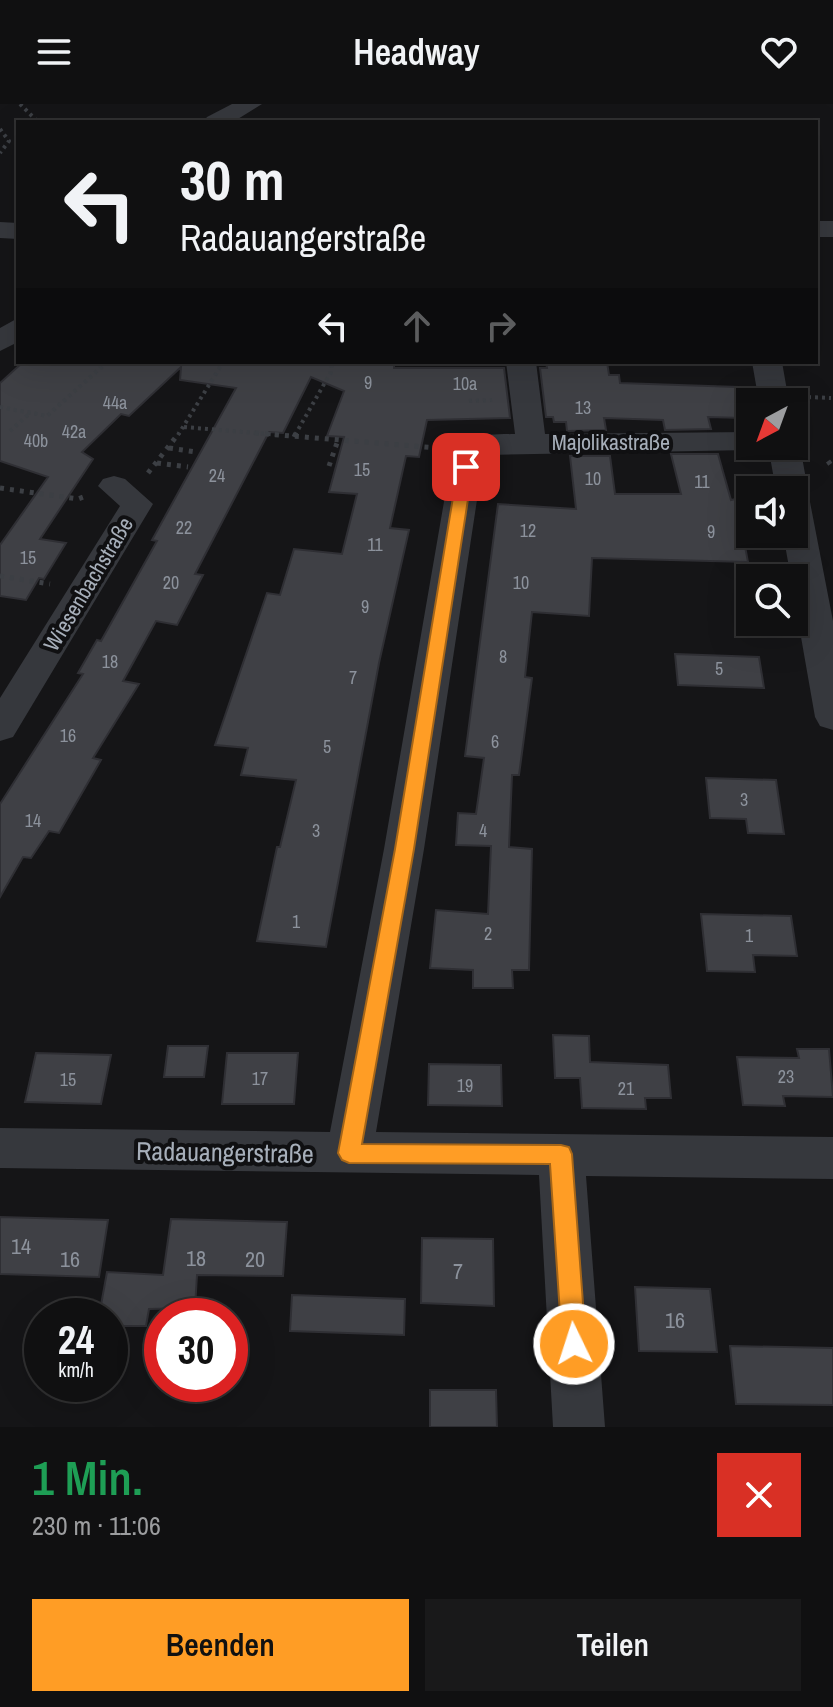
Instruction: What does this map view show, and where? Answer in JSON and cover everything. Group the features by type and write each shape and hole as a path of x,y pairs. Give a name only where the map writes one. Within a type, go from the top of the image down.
{"street":[{"path":"219,120 250,104"},
{"path":"0,342 16,329"},
{"path":"521,364 531,442"},
{"path":"767,364 772,388"},
{"name":"Majolikastraße","path":"474,450 484,444 531,442 736,441"},
{"path":"349,1153 404,849 466,467 474,450"},
{"name":"Wiesenbachstraße","path":"0,728 137,504 114,486"},
{"path":"802,548 833,717"},
{"name":"Radauangerstraße","path":"0,1148 833,1158"},
{"path":"561,1154 579,1427"}],"path":[{"path":"20,104 36,120"},
{"path":"0,129 9,141 0,153"},
{"path":"0,407 47,416 105,364"},
{"name":"Wiesenbachstraße","path":"114,486 150,472 184,427 222,364"},
{"path":"294,437 331,372 332,364"},
{"path":"10,431 30,413"},
{"path":"184,427 474,450"},
{"path":"329,466 338,440"},
{"path":"169,448 196,452"},
{"path":"828,461 833,468"},
{"path":"157,463 188,467"},
{"path":"2,487 78,499 114,486"},
{"path":"0,576 85,590"}],"building":[{"path":"21,364 394,364 394,368 504,368 510,418 427,420 419,457 406,456 390,528 409,530 379,663 326,947 257,941 277,847 280,847 296,780 241,775 248,748 215,745 267,593 280,595 294,549 342,554 357,494 329,492 344,437 327,436 344,391 311,377 283,433 269,432 195,574 203,575 177,625 156,621 123,681 139,684 93,758 101,760 59,833 49,831 31,858 23,857 0,897 0,804 83,674 78,673 97,640 101,641 157,541 152,540 236,388 180,380 181,367 129,416 121,414 82,452 93,459 40,539 66,543 44,579 39,578 26,600 0,596 0,545 48,477 0,461 0,383"},
{"path":"546,364 607,364 609,375 619,375 620,383 738,387 736,418 708,417 711,429 665,430 663,420 604,418 606,430 567,431 566,422 554,422 553,417 546,417 540,368 547,368"},
{"path":"671,454 718,454 731,500 736,499 736,548 745,548 748,562 592,558 589,616 532,612 525,677 532,678 519,775 512,775 509,847 532,849 529,970 512,970 513,988 473,988 473,970 430,968 436,910 488,914 491,846 456,845 458,813 476,814 484,758 465,756 498,504 576,509 570,456 610,456 615,494 681,494"},
{"path":"675,654 759,657 764,688 678,685"},
{"path":"706,778 776,780 784,834 748,833 746,819 710,818"},
{"path":"701,914 791,916 797,956 753,955 755,972 707,971"},
{"path":"553,1035 589,1036 590,1062 668,1065 671,1098 645,1098 646,1109 582,1108 580,1078 555,1078"},
{"path":"168,1046 208,1046 204,1077 164,1077"},
{"path":"797,1049 829,1049 833,1097 783,1096 785,1106 743,1105 737,1057 799,1058"},
{"path":"36,1053 111,1055 101,1104 25,1102"},
{"path":"227,1053 298,1053 294,1104 222,1104"},
{"path":"429,1064 501,1065 502,1106 428,1105"},
{"path":"0,1217 108,1220 99,1277 0,1274"},
{"path":"171,1219 287,1222 283,1276 197,1275 196,1298 144,1298 144,1326 128,1326 128,1298 102,1298 107,1272 163,1275"},
{"path":"422,1238 493,1239 494,1306 421,1303"},
{"path":"635,1287 710,1289 717,1352 639,1351"},
{"path":"292,1295 405,1299 404,1335 290,1331"},
{"path":"730,1346 833,1348 833,1405 736,1404"},
{"path":"430,1390 496,1390 497,1427 430,1427"}],"route":[{"path":"466,467 404,849 349,1153 561,1154 574,1344"}]}
